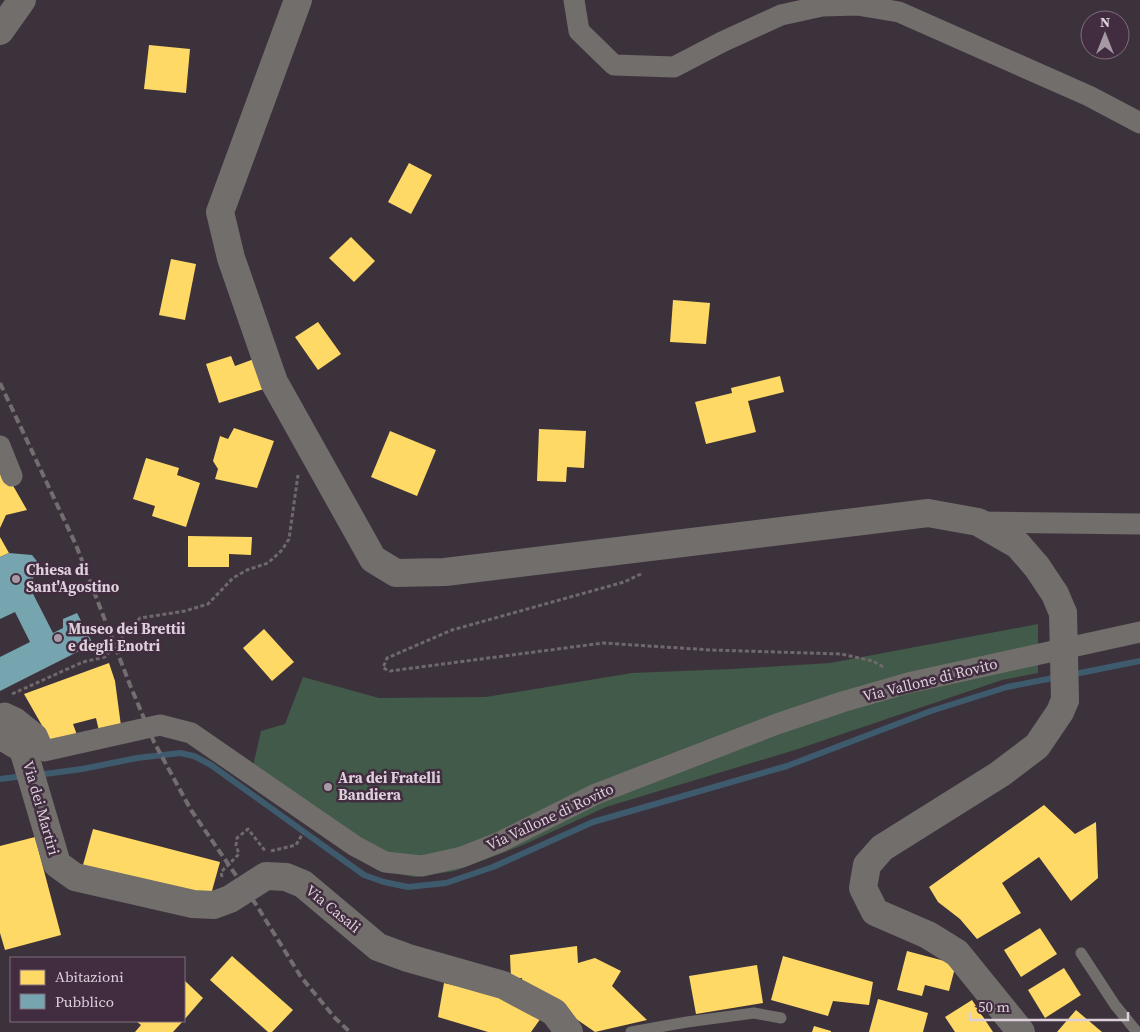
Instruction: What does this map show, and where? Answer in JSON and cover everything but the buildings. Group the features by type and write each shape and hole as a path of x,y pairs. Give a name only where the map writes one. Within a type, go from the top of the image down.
{"street":[{"path":"0,30 22,0"},
{"path":"298,0 220,212 231,258 274,382 373,559 396,573 445,572 928,513 978,522 1140,524"},
{"path":"574,0 579,31 614,65 674,67 722,42 781,15 822,6 857,5 899,12 1090,96 1140,123"},
{"path":"0,446 12,476"},
{"path":"978,522 1018,545 1037,567 1055,594 1063,613 1065,700 1060,712 1037,746 1000,774 882,848 868,865 863,888 875,912 928,935 957,953 1021,1032"},
{"name":"Via Vallone di Rovito","path":"3,706 5,713 16,718 37,735 44,751 160,725 191,733 355,846 385,862 422,866 462,858 500,842 596,794 777,724 900,685 1140,632"},
{"name":"Via dei Martiri","path":"0,736 23,749 57,864"},
{"name":"Via Casali","path":"57,864 75,877 192,904 214,905 230,899 266,876 286,877 302,884 378,947 408,958 503,985 554,1012 569,1032"}],"lane":[{"path":"1081,953 1115,1005 1137,1032"},
{"path":"631,1032 754,1013 781,1018"}],"path":[{"path":"3,706 14,692 83,662 105,657 140,618 185,611 208,604 233,578 247,570 268,563 282,550 289,539 297,476 303,467 317,458"},
{"path":"649,570 624,582 452,630 387,658 383,668 390,671 604,643 710,650 841,654 874,661 884,668 900,685"},
{"path":"221,872 239,854 236,845 237,838 248,829 266,852 296,845"}],"green space":[{"path":"1038,624 1038,673 1002,680 798,749 606,807 523,845 455,871 415,877 377,870 249,783 261,731 285,724 303,677 379,698 486,697 632,673 830,663"}],"waterway":[{"path":"1070,675 1140,661"},
{"path":"37,775 82,769 137,758 180,753 194,756 211,765 364,875 408,887 446,883 493,867 593,822 787,766 931,711 1007,687 1058,677"},
{"path":"0,779 24,776"}],"railway":[{"path":"0,383 76,545 154,742 191,810 257,906 301,977 335,1018 350,1032"}],"place":[{"name":"Chiesa di Sant'Agostino","path":"16,579"},
{"name":"Museo dei Brettii e degli Enotri","path":"58,638"},
{"name":"Ara dei Fratelli Bandiera","path":"328,787"}]}
